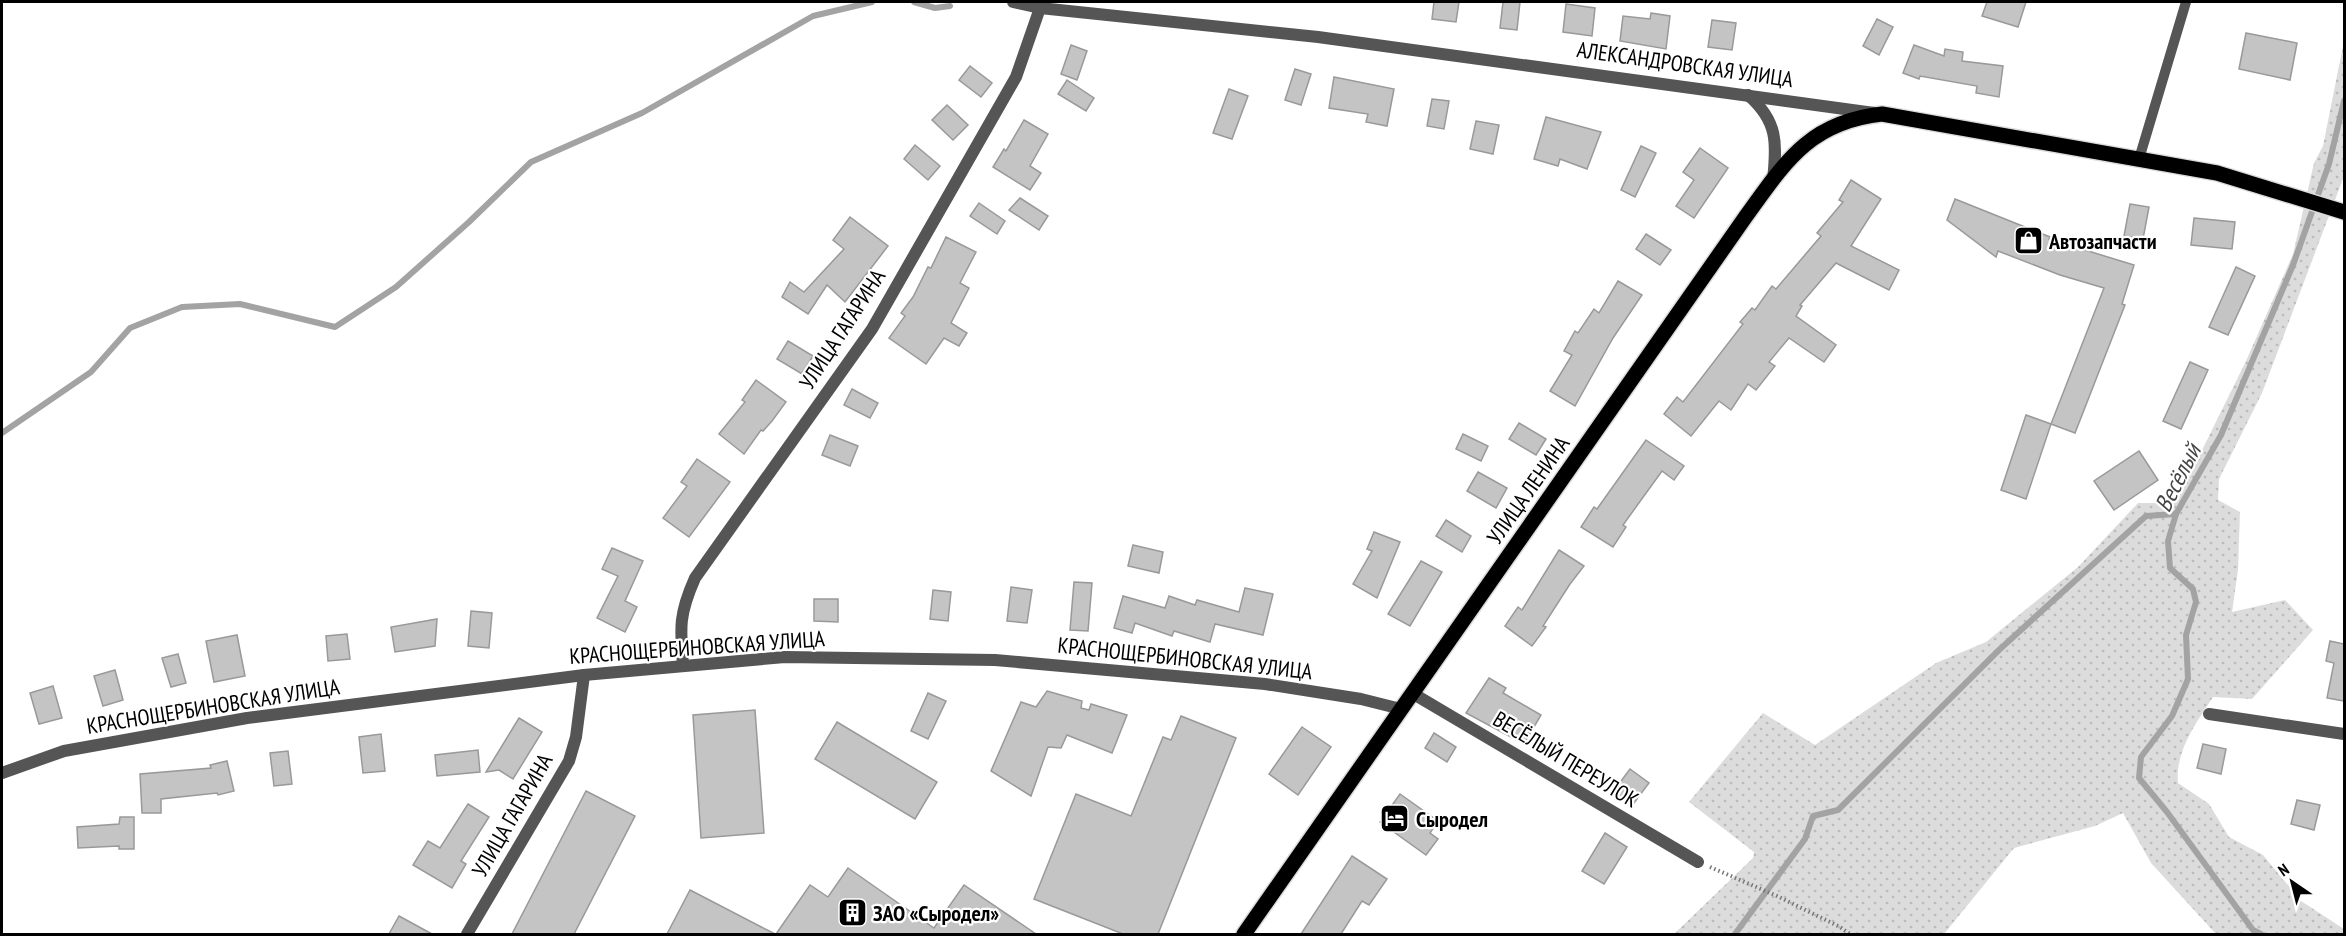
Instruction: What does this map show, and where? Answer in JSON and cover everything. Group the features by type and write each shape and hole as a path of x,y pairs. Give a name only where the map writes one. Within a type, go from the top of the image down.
{"main road":[{"name":"АЛЕКСАНДРОВСКАЯ УЛИЦА","path":"1882,114 2217,173 2340,211"},
{"name":"УЛИЦА ЛЕНИНА","path":"1244,934 1773,180 1804,145 1822,131 1857,117 1882,114"}],"street":[{"name":"АЛЕКСАНДРОВСКАЯ УЛИЦА","path":"1013,2 1040,8 1318,37 1882,114"},
{"name":"УЛИЦА ГАГАРИНА","path":"683,665 681,619 685,601 695,578 872,329 1016,77 1040,8"},
{"path":"1748,95 1757,103 1772,124 1776,140 1773,180"},
{"name":"КРАСНОЩЕРБИНОВСКАЯ УЛИЦА","path":"2,773 64,751 247,718 584,675 785,657 995,660 1265,684 1370,700 1401,709"},
{"name":"УЛИЦА ГАГАРИНА","path":"467,934 569,761 576,737 584,675"},
{"name":"ВЕСЁЛЫЙ ПЕРЕУЛОК","path":"1412,693 1698,862"},
{"path":"2209,714 2344,734"}],"lane":[{"path":"2139,159 2186,2"}],"path":[{"path":"1698,862 1777,896 1850,934"}],"shaded area":[{"path":"2344,41 2344,176 2262,393 2219,479 2218,500 2240,512 2238,570 2232,612 2285,600 2313,630 2252,699 2213,697 2183,749 2178,783 2209,804 2229,837 2263,855 2301,901 2344,929 2344,934 2216,934 2151,863 2123,813 2095,826 2014,848 1944,934 1674,934 1753,858 1754,852 1689,802 1763,713 1815,745 1936,663 1986,642 2078,567 2138,503 2176,503 2246,361 2293,254 2314,163 2323,146"}],"building":[{"path":"1434,2 1459,2 1456,22 1432,19"},
{"path":"1503,2 1520,2 1517,30 1500,28"},
{"path":"1987,2 2026,2 2018,27 1982,16"},
{"path":"1566,4 1595,8 1592,36 1563,32"},
{"path":"1651,13 1670,16 1666,49 1620,41 1623,16 1650,19"},
{"path":"1877,19 1893,27 1879,55 1863,46"},
{"path":"1712,20 1736,23 1732,50 1708,47"},
{"path":"2246,33 2297,43 2290,80 2239,69"},
{"path":"1071,45 1087,51 1077,80 1061,74"},
{"path":"1914,45 1944,56 1945,49 1963,52 1962,61 2003,66 1999,97 1976,93 1977,86 1920,76 1919,79 1903,73"},
{"path":"970,66 992,83 981,97 959,80"},
{"path":"1295,69 1311,74 1301,105 1285,100"},
{"path":"1334,77 1394,89 1387,126 1366,122 1368,114 1329,108"},
{"path":"1067,80 1094,98 1086,111 1058,94"},
{"path":"1229,89 1248,96 1232,139 1213,133"},
{"path":"1432,99 1449,101 1444,129 1427,126"},
{"path":"947,105 968,125 953,140 932,120"},
{"path":"1546,117 1601,132 1587,169 1560,159 1558,166 1534,159"},
{"path":"1024,120 1048,134 1030,166 1041,173 1030,190 993,167 1004,149 1006,151"},
{"path":"1476,121 1499,125 1493,154 1470,149"},
{"path":"915,145 940,166 928,180 904,159"},
{"path":"1641,146 1656,153 1635,197 1621,190"},
{"path":"1700,148 1728,168 1694,218 1676,206 1694,180 1683,172"},
{"path":"1851,180 1881,199 1851,246 1899,270 1889,290 1836,263 1800,305 1802,306 1796,316 1836,345 1824,362 1789,338 1769,362 1775,366 1756,390 1748,384 1731,410 1719,401 1691,436 1664,414 1677,397 1683,402 1743,324 1740,322 1752,308 1755,310 1772,286 1776,289 1821,236 1817,233 1843,202 1839,200"},
{"path":"1020,198 1048,216 1039,230 1009,210"},
{"path":"1955,199 2050,237 2049,239 2134,265 2122,304 2125,305 2075,433 2051,424 2104,288 2060,275 1998,251 1996,257 1947,220"},
{"path":"979,203 1005,221 997,234 970,216"},
{"path":"2130,204 2149,207 2143,239 2124,236"},
{"path":"850,217 888,246 845,302 827,285 808,314 782,297 790,282 804,292 844,249 833,240"},
{"path":"2194,218 2235,222 2232,249 2191,245"},
{"path":"1646,234 1671,250 1660,265 1636,249"},
{"path":"946,237 976,252 960,283 969,288 951,323 967,333 959,346 944,338 926,364 889,338 905,316 901,313 913,297 928,267 931,268"},
{"path":"2236,267 2255,276 2228,335 2209,327"},
{"path":"1618,281 1642,295 1613,338 1575,406 1550,391 1572,355 1564,351 1575,331 1578,333 1594,309 1599,313"},
{"path":"788,341 813,356 802,374 777,359"},
{"path":"2190,362 2208,370 2181,429 2163,421"},
{"path":"756,380 786,402 772,421 763,431 761,430 744,454 719,434 745,402 742,400"},
{"path":"852,389 878,403 870,418 844,405"},
{"path":"2026,415 2051,424 2026,499 2001,490"},
{"path":"1519,423 1546,439 1536,455 1509,439"},
{"path":"1463,434 1488,446 1481,461 1456,449"},
{"path":"830,435 858,446 850,466 822,455"},
{"path":"1646,440 1684,466 1674,480 1662,471 1623,525 1626,527 1613,547 1581,527 1594,507 1597,509"},
{"path":"2139,451 2158,480 2114,510 2094,481"},
{"path":"697,459 730,482 689,537 663,518 687,486 681,482"},
{"path":"1478,472 1507,488 1496,508 1467,491"},
{"path":"1446,520 1471,536 1462,552 1436,536"},
{"path":"1374,532 1400,542 1377,598 1353,584 1372,551 1367,549"},
{"path":"1133,545 1163,552 1159,573 1128,566"},
{"path":"612,548 643,561 625,601 637,607 625,632 597,618 618,576 602,569"},
{"path":"1559,550 1584,566 1570,584 1543,626 1546,627 1532,646 1505,626 1518,607 1522,610"},
{"path":"1421,561 1442,572 1410,626 1388,614"},
{"path":"1074,582 1092,583 1088,631 1070,630"},
{"path":"1011,587 1032,590 1027,623 1007,621"},
{"path":"1245,588 1273,594 1263,635 1215,624 1210,642 1174,631 1172,636 1135,623 1132,633 1114,628 1123,596 1165,608 1169,596 1195,605 1197,600 1239,612"},
{"path":"933,590 951,592 948,621 930,619"},
{"path":"814,599 838,599 838,622 814,621"},
{"path":"471,611 492,613 489,648 468,646"},
{"path":"437,619 435,646 395,652 391,627"},
{"path":"347,634 350,659 328,661 326,636"},
{"path":"237,635 245,676 214,682 206,641"},
{"path":"2330,641 2344,644 2344,701 2327,698 2334,663 2326,661"},
{"path":"178,654 186,683 171,687 162,658"},
{"path":"115,670 123,700 103,706 94,676"},
{"path":"1489,678 1506,688 1503,693 1541,715 1524,744 1466,713"},
{"path":"53,686 62,718 39,724 30,693"},
{"path":"1047,691 1082,701 1081,708 1089,710 1091,704 1127,715 1112,753 1067,735 1061,748 1048,747 1031,796 991,771 1021,702 1036,707"},
{"path":"928,693 946,701 928,739 911,731"},
{"path":"755,710 764,833 701,838 693,715"},
{"path":"1181,716 1236,738 1158,934 1123,934 1034,899 1076,794 1131,816 1163,737 1171,740"},
{"path":"519,718 542,732 513,779 499,770 486,772"},
{"path":"837,722 937,782 915,819 815,759"},
{"path":"1302,727 1331,747 1298,795 1269,774"},
{"path":"1434,733 1456,747 1447,762 1425,748"},
{"path":"381,734 385,771 363,773 359,737"},
{"path":"2203,744 2226,749 2221,774 2197,768"},
{"path":"478,750 480,772 437,776 435,755"},
{"path":"288,751 292,784 274,786 270,753"},
{"path":"227,761 234,791 218,795 217,793 161,799 161,813 142,813 140,774 211,768 210,765"},
{"path":"1630,769 1649,783 1631,807 1612,793"},
{"path":"586,791 635,816 574,934 512,934"},
{"path":"1400,794 1438,821 1430,833 1438,839 1426,855 1380,822"},
{"path":"2297,800 2320,805 2314,830 2291,824"},
{"path":"468,804 489,817 461,861 466,864 452,888 413,865 428,841 440,848"},
{"path":"120,817 134,817 134,849 119,849 119,846 78,848 77,827 119,824"},
{"path":"1605,833 1627,847 1604,884 1582,871"},
{"path":"1352,856 1387,879 1369,905 1362,901 1341,934 1301,934"},
{"name":"ЗАО «Сыродел»","path":"848,868 934,928 964,885 1036,934 776,934 810,885 828,897"},
{"path":"690,890 775,934 667,934"},
{"path":"399,916 432,934 389,934"}],"waterway":[{"path":"2,433 91,372 130,328 182,307 240,304 335,327 396,287 469,222 531,162 642,113 813,16 872,2"},
{"path":"914,2 935,8 950,6"},
{"name":"Весёлый","path":"2261,934 2253,930 2167,812 2139,778 2141,757 2172,716 2188,679 2186,635 2196,602 2193,589 2170,568 2168,541 2176,514 2221,435 2293,265 2329,164 2344,101"},
{"path":"1735,934 1805,839 1813,816 1838,810 1999,650 2146,516 2176,514"}],"place":[{"name":"Автозапчасти","path":"2028,241"},
{"name":"Сыродел","path":"1395,819"},
{"name":"ЗАО «Сыродел»","path":"852,913"}]}
